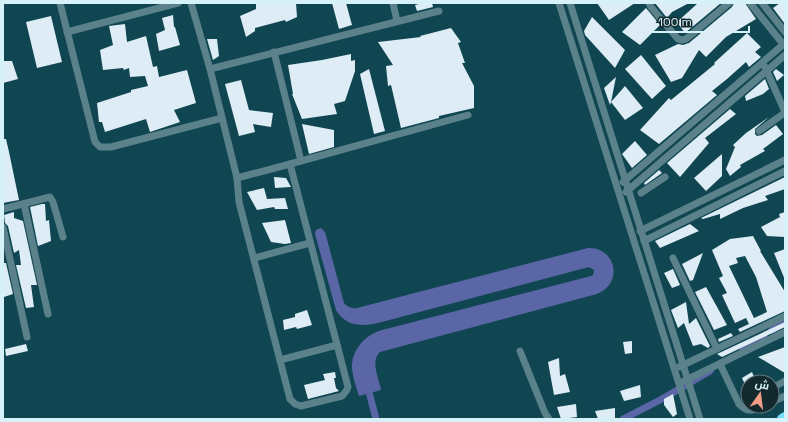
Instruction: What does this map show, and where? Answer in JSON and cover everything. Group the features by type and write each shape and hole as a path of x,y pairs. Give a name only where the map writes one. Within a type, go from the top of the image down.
{"street":[{"path":"60,3 95,142 100,147 111,147 222,118"},
{"path":"67,32 178,3"},
{"path":"191,3 210,69 237,178 239,202 290,399 295,404 301,406 339,397 345,394 348,387 290,164"},
{"path":"393,3 397,21"},
{"path":"559,3 690,419"},
{"path":"570,3 624,180 700,419"},
{"path":"649,3 678,39 682,40 686,39 729,3"},
{"path":"616,187 784,44 750,3"},
{"path":"762,3 785,32"},
{"path":"210,69 439,11"},
{"path":"274,52 301,161"},
{"path":"619,197 785,55"},
{"path":"759,131 785,113 763,62"},
{"path":"237,178 468,115"},
{"path":"640,231 785,160"},
{"path":"644,242 785,171"},
{"path":"648,172 654,184"},
{"path":"641,193 666,177"},
{"path":"3,209 47,197 52,199 63,237"},
{"path":"24,204 48,314"},
{"path":"3,227 27,337"},
{"path":"254,258 310,243"},
{"path":"673,258 717,349"},
{"path":"674,369 785,316"},
{"path":"678,384 785,332"},
{"path":"280,360 337,345"},
{"path":"520,351 545,413 549,419"},
{"path":"720,364 740,406"}],"water":[{"path":"321,228 325,232 344,303 348,307 353,308 588,248 598,249 605,253 613,266 613,274 611,282 606,289 597,294 380,352 377,356 375,365 381,390 359,396 354,379 352,362 360,344 376,332 591,276 593,275 594,270 589,267 378,323 360,325 344,319 336,310 315,234 316,230"}],"building":[{"path":"256,3 296,3 297,17 286,22 285,20 255,28 255,31 246,37 240,16 256,9"},
{"path":"332,3 346,3 352,25 339,29"},
{"path":"432,3 433,7 417,11 415,5"},
{"path":"597,3 635,3 609,20"},
{"path":"655,3 689,3 672,12 667,18"},
{"path":"698,3 721,3 685,33 677,22"},
{"path":"734,3 745,3 756,19 726,37 706,57 699,50 682,78 671,82 655,55 678,44 683,45 689,43 732,7"},
{"path":"780,3 785,3 785,24 773,8"},
{"path":"646,8 660,25 640,45 622,32"},
{"path":"173,15 174,27 180,45 159,51 156,34 165,30 162,18"},
{"path":"51,16 62,62 37,68 26,22"},
{"path":"592,17 625,50 615,68 585,35 584,31"},
{"path":"125,24 127,42 146,36 153,67 157,66 159,77 187,70 196,103 174,110 180,122 150,132 146,119 105,132 102,122 99,122 97,103 131,92 131,90 148,86 145,76 130,77 129,68 124,70 123,68 103,70 100,50 113,45 109,26"},
{"path":"451,28 461,42 458,43 465,63 462,63 474,86 474,108 439,116 439,118 401,128 391,85 388,86 386,66 393,65 378,42 421,37 420,36"},
{"path":"747,33 761,47 755,52 761,57 749,67 746,62 712,91 717,95 659,144 640,130 669,98 671,100 715,64 714,63"},
{"path":"207,39 217,39 219,56 213,60"},
{"path":"351,54 351,61 355,60 355,71 345,101 334,104 337,114 302,119 292,94 288,65"},
{"path":"641,55 666,86 652,99 625,69"},
{"path":"3,61 12,61 18,79 3,83"},
{"path":"369,69 385,131 374,134 360,74"},
{"path":"776,69 784,75 777,81 773,72"},
{"path":"616,77 611,102 610,105 604,88"},
{"path":"765,79 769,89 763,94 746,101 745,96"},
{"path":"241,80 249,110 273,113 271,127 253,124 255,132 239,136 225,84"},
{"path":"625,86 643,108 625,120 611,102"},
{"path":"730,109 736,114 705,138 709,143 680,177 667,163"},
{"path":"769,117 755,129 755,134 757,136 762,135 776,125 783,134 763,149 765,151 740,165 741,167 730,176 726,169 735,147 733,145 746,133"},
{"path":"302,124 334,130 334,147 309,154"},
{"path":"3,139 6,139 19,200 3,203"},
{"path":"635,141 647,155 632,168 622,154"},
{"path":"722,154 722,176 706,191 694,178"},
{"path":"659,170 662,173 645,185 644,183"},
{"path":"274,177 286,178 291,187 275,188"},
{"path":"785,177 785,189 765,196 768,200 743,208 720,219 720,214 703,219 701,218"},
{"path":"264,188 267,199 285,198 288,209 275,209 274,207 257,210 247,192"},
{"path":"45,204 46,221 49,220 51,241 38,246 30,207"},
{"path":"14,212 14,218 23,221 37,285 31,285 34,307 26,308 16,265 21,265 19,250 14,253 8,226 5,223 4,215"},
{"path":"785,212 785,237 767,236 761,227 780,217 779,214"},
{"path":"285,220 291,243 285,244 271,242 262,223"},
{"path":"690,224 699,231 660,248 655,241"},
{"path":"753,236 760,251 785,292 785,311 740,332 738,329 749,324 746,318 735,323 722,295 727,293 719,278 723,276 712,250 730,239","holes":["745,256 756,277 767,312 754,318 729,266 738,263 736,258"]},
{"path":"785,249 785,280 774,253"},
{"path":"703,253 693,280 690,281 682,264"},
{"path":"3,263 6,263 13,294 4,297"},
{"path":"673,269 680,285 672,288 664,273"},
{"path":"706,287 727,325 714,330 695,292"},
{"path":"686,302 689,324 696,318 710,346 708,348 701,344 693,346 684,323 678,328 671,310"},
{"path":"307,310 312,325 297,329 296,327 284,330 283,320 295,317 295,314"},
{"path":"785,322 785,327 722,357 717,354"},
{"path":"731,333 733,336 719,342 718,339"},
{"path":"632,341 632,353 625,354 623,342"},
{"path":"26,344 28,351 6,356 5,349"},
{"path":"785,347 785,373 758,357"},
{"path":"559,358 560,376 565,374 570,392 554,395 548,362"},
{"path":"335,372 336,378 334,378 336,388 339,391 308,399 304,385 325,380 323,374"},
{"path":"640,385 641,397 624,401 620,391"},
{"path":"673,394 677,414 673,417 664,405 664,399"},
{"path":"576,404 577,417 561,419 557,407"},
{"path":"615,408 615,418 598,419 595,411"}],"waterway":[{"path":"772,330 785,321"},
{"path":"743,350 764,336"},
{"path":"623,419 662,399 710,371"},
{"path":"367,384 376,419"}]}
